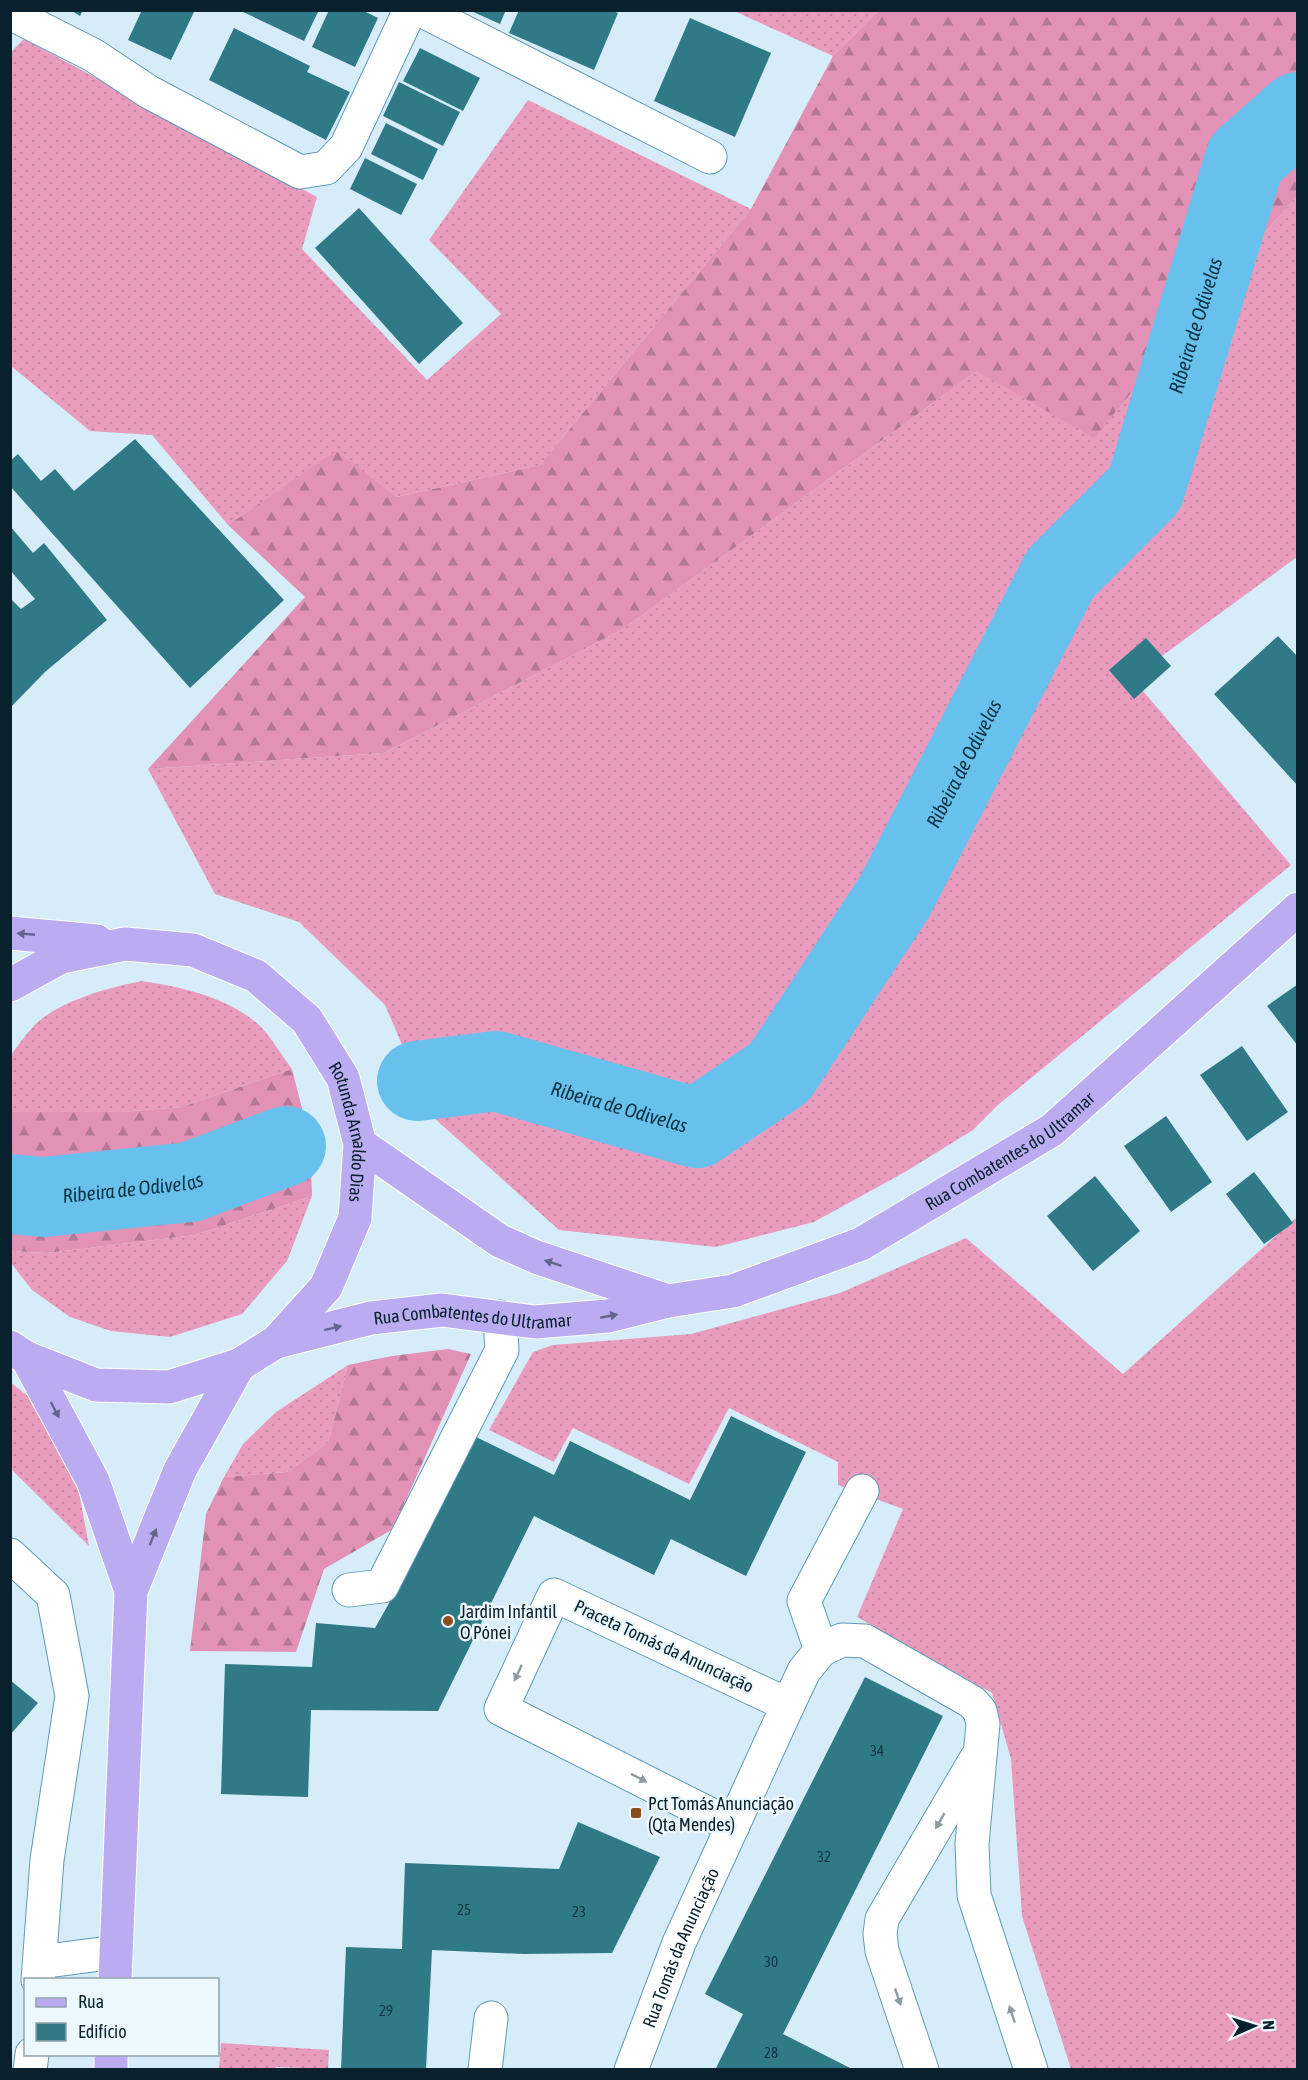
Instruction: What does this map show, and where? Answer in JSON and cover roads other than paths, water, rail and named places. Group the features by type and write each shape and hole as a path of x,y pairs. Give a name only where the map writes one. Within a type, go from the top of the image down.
{"main road":[{"name":"Rua Combatentes do Ultramar","path":"276,1342 371,1318 442,1310 535,1322 573,1321 608,1316 668,1301 733,1291 861,1244 1052,1130 1298,909"},
{"path":"10,933 125,944"},
{"name":"Rotunda Arnaldo Dias","path":"10,986 61,957 125,944 193,950 256,976 307,1020 344,1078 360,1144 355,1218 326,1287 276,1342 239,1365 169,1387 96,1385 19,1352"},
{"name":"Rua Combatentes do Ultramar","path":"360,1144 500,1241 536,1257 668,1301"},
{"path":"19,1352 93,1481 131,1591"},
{"path":"115,1966 131,1591 180,1470 239,1365"}],"street":[{"path":"10,13 93,55 149,92 300,172 326,168 346,147 410,10"},
{"path":"421,10 710,157"},
{"path":"349,1590 382,1586 502,1350 500,1317"},
{"path":"821,1650 804,1601 862,1491"},
{"path":"10,1555 53,1595 72,1696 47,1860 39,1971 115,1966"},
{"name":"Praceta Tomás da Anunciação","path":"733,1826 501,1709 554,1595 788,1705"},
{"path":"733,1826 804,1671 821,1650 842,1640 865,1641 972,1702 980,1711 983,1724 972,1844 974,1895"},
{"path":"922,2070 882,1951 880,1934 882,1919 980,1752"},
{"name":"Rua Tomás da Anunciação","path":"632,2070 679,1942 733,1826"},
{"path":"915,1863 956,1866 963,1874 974,1895 1030,2070"},
{"path":"485,2070 491,2018"}],"waterway":[{"name":"Ribeira de Odivelas","path":"417,1081 496,1071 697,1128 780,1072 895,896 1060,574 1145,489 1245,159 1298,112"},
{"name":"Ribeira de Odivelas","path":"10,1194 44,1197 190,1182 286,1146"}],"place":[{"name":"Jardim Infantil O Pónei","path":"448,1621"},
{"name":"Pct Tomás Anunciação (Qta Mendes)","path":"636,1813"}]}
